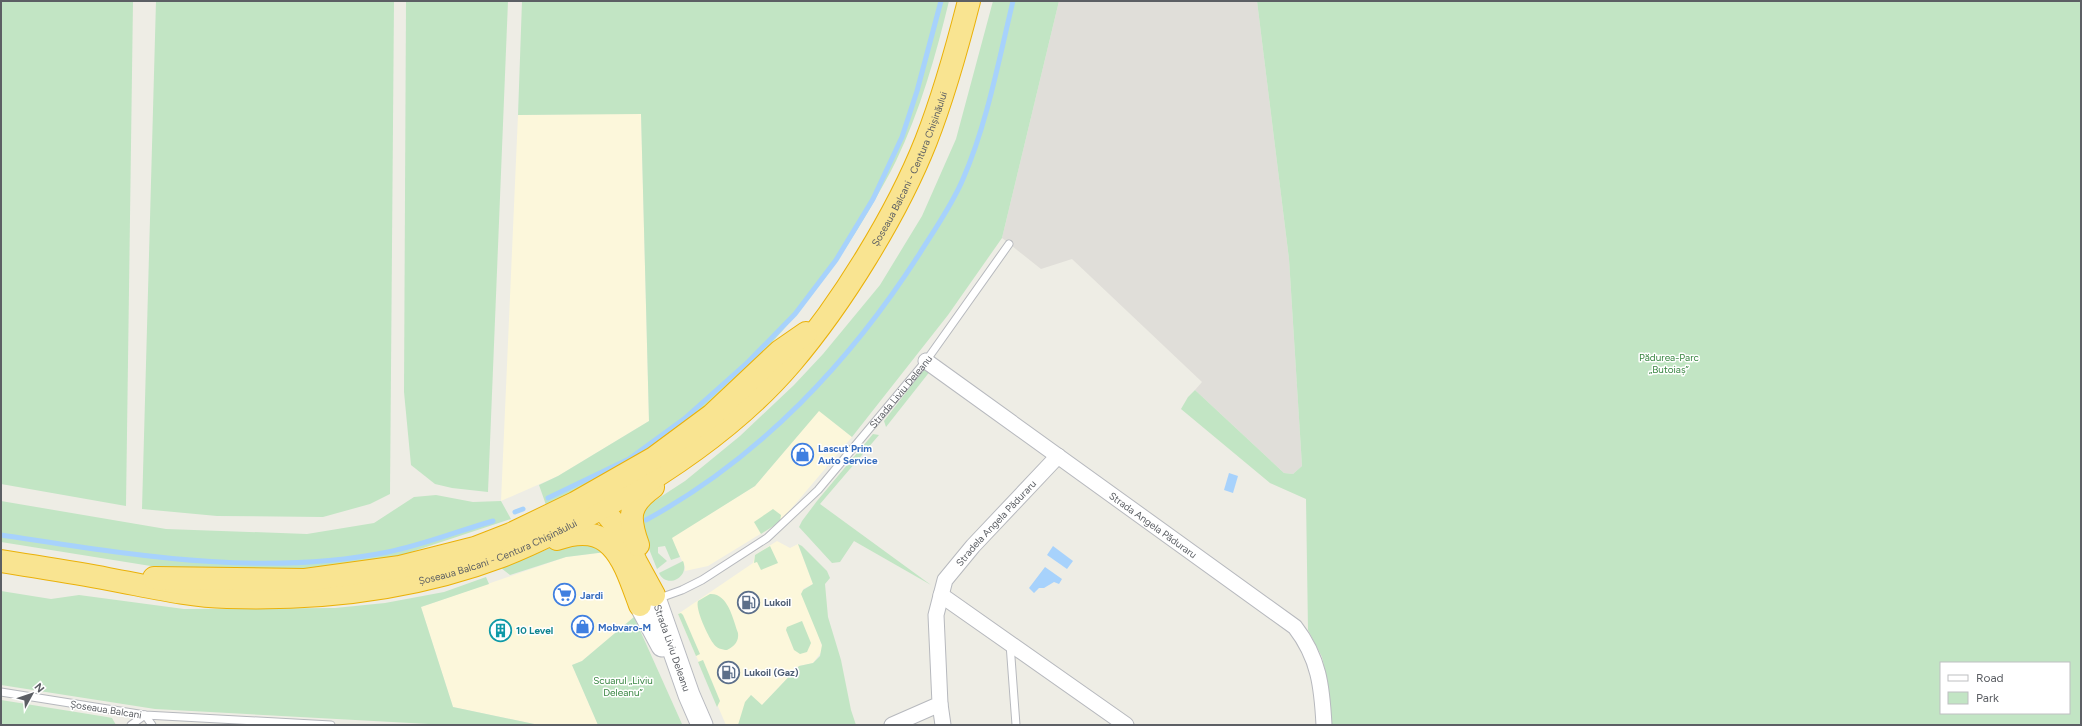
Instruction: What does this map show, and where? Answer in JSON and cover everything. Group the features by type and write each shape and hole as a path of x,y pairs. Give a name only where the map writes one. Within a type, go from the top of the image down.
{"highway":[{"name":"Șoseaua Balcani - Centura Chișinăului","path":"102,578 305,580 400,567 475,548 524,528 575,504 654,458 712,415 780,351 822,323 845,290 882,228 925,143 942,96 969,1"},
{"path":"646,598 625,560 613,532 606,509 616,491 698,437 822,323"},
{"path":"646,598 631,519 632,510 636,502 653,487 705,452 761,404 798,366 822,323"},
{"path":"102,578 188,587 250,590 366,582 398,576 475,555 527,535 589,506 606,509"},
{"name":"Șoseaua Balcani - Centura Chișinăului","path":"1,561 189,594 226,597 302,596 352,592 385,587 453,572 525,546 606,509"},
{"path":"302,596 366,596 394,592 464,576 534,550 574,533 593,534 612,546 646,598"}],"main road":[{"name":"Strada Liviu Deleanu","path":"646,598 702,725"}],"street":[{"name":"Strada Angela Păduraru","path":"926,361 1295,627 1305,640 1317,667 1322,687 1324,725"},
{"name":"Stradela Angela Păduraru","path":"940,704 936,615 945,580 954,568 1058,456"},
{"path":"941,595 1126,725"},
{"path":"892,725 940,704 943,725"}],"lane":[{"name":"Strada Liviu Deleanu","path":"646,598 668,596 702,580 767,538 786,522 818,490 926,361 1009,244"},
{"path":"1010,644 1016,725"},
{"name":"Șoseaua Balcani","path":"1,692 145,715 331,725"},
{"path":"131,725 145,715 152,725"}],"shaded area":[{"path":"1059,1 1257,1 1289,259 1302,466 1293,474 1284,473 1195,390 1202,382 1072,259 1041,269 1002,238"},
{"path":"641,113 649,421 558,476 501,501 518,115"},
{"path":"819,410 852,437 780,522 708,566 685,571 685,567 671,538 755,486"},
{"path":"777,541 790,548 798,544 813,584 803,589 822,646 822,651 813,663 799,666 761,706 751,695 738,725 726,725 678,614 753,563 755,555"},
{"path":"606,552 634,617 582,661 572,665 598,725 539,725 453,707 421,607 566,557"}],"green space":[{"path":"1,1 133,1 126,506 1,484"},
{"path":"156,1 394,1 390,494 370,504 323,517 217,516 142,509"},
{"path":"406,1 508,1 488,492 452,488 435,484 411,465 404,392"},
{"path":"522,1 949,1 939,42 920,103 905,142 893,167 848,244 795,316 765,350 734,381 665,439 618,471 546,505 539,485 558,476 649,421 641,114 518,115"},
{"path":"993,1 1059,1 1002,238 948,315 852,437 819,411 755,486 672,538 680,557 671,560 665,546 658,547 658,553 667,561 657,569 643,534 642,509 685,481 740,436 794,385 823,354 880,285 922,216 956,139"},
{"name":"Pădurea-Parc „Butoiaș”","path":"1257,1 2081,1 2081,725 1330,725 1328,684 1322,657 1308,630 1306,499 1270,483 1181,409 1188,397 1195,390 1284,473 1293,474 1302,466 1289,259"},
{"path":"925,368 931,370 886,427 884,421"},
{"path":"873,434 879,435 820,504 931,585 854,541 840,562 832,563 799,527 817,501"},
{"path":"436,495 473,502 501,501 511,519 396,557 312,569 157,567 1,542 1,501 166,529 307,534 374,523 414,497"},
{"path":"773,509 781,515 780,522 761,534 754,522"},
{"path":"575,538 606,552 566,557 510,575 501,568"},
{"path":"798,544 802,546 827,571 830,578 825,584 828,617 841,660 851,710 856,725 738,725 745,702 751,695 762,705 799,666 813,663 820,656 822,645 801,594 803,590 813,584"},
{"path":"770,546 778,563 761,570 757,562 754,563 755,555"},
{"path":"683,561 683,572 680,576 672,581 662,578 659,573"},
{"path":"486,577 489,584 421,607 453,707 539,725 447,725 155,709 1,685 1,591 51,599 79,595 184,609 335,608 385,603 444,592"},
{"path":"710,594 716,595 725,602 732,614 738,633 736,643 727,650 723,650 714,645 702,622 698,610 698,601"},
{"path":"681,613 700,654 696,656 678,614"},
{"name":"Scuarul „Liviu Deleanu”","path":"634,617 682,724 680,725 598,725 572,665 582,661"},
{"path":"802,621 811,643 807,652 800,654 794,650 786,630 787,627"},
{"path":"703,660 720,701 717,707 698,662"},
{"path":"1,700 112,718 116,725 1,725"}],"water":[{"path":"1229,473 1238,476 1233,493 1224,490"},
{"path":"1053,546 1073,561 1067,569 1047,555"},
{"path":"1045,567 1062,579 1059,584 1054,582 1044,588 1039,588 1034,593 1029,588"}],"waterway":[{"path":"548,498 629,459 684,419 748,362 795,314 836,260 873,199 902,137 917,91 941,1"},
{"path":"646,520 688,495 765,437 800,404 833,369 864,332 893,293 943,217 963,179 986,114 1013,1"},
{"path":"515,512 523,509"},
{"path":"1,535 146,556 243,563 291,563 340,560 388,552 427,542 493,521"}],"place":[{"name":"Lascut Prim Auto Service","path":"803,454"},
{"name":"Jardi","path":"565,595"},
{"name":"Lukoil","path":"749,602"},
{"name":"Mobvaro-M","path":"583,627"},
{"name":"10 Level","path":"501,630"},
{"name":"Lukoil (Gaz)","path":"728,672"}]}
